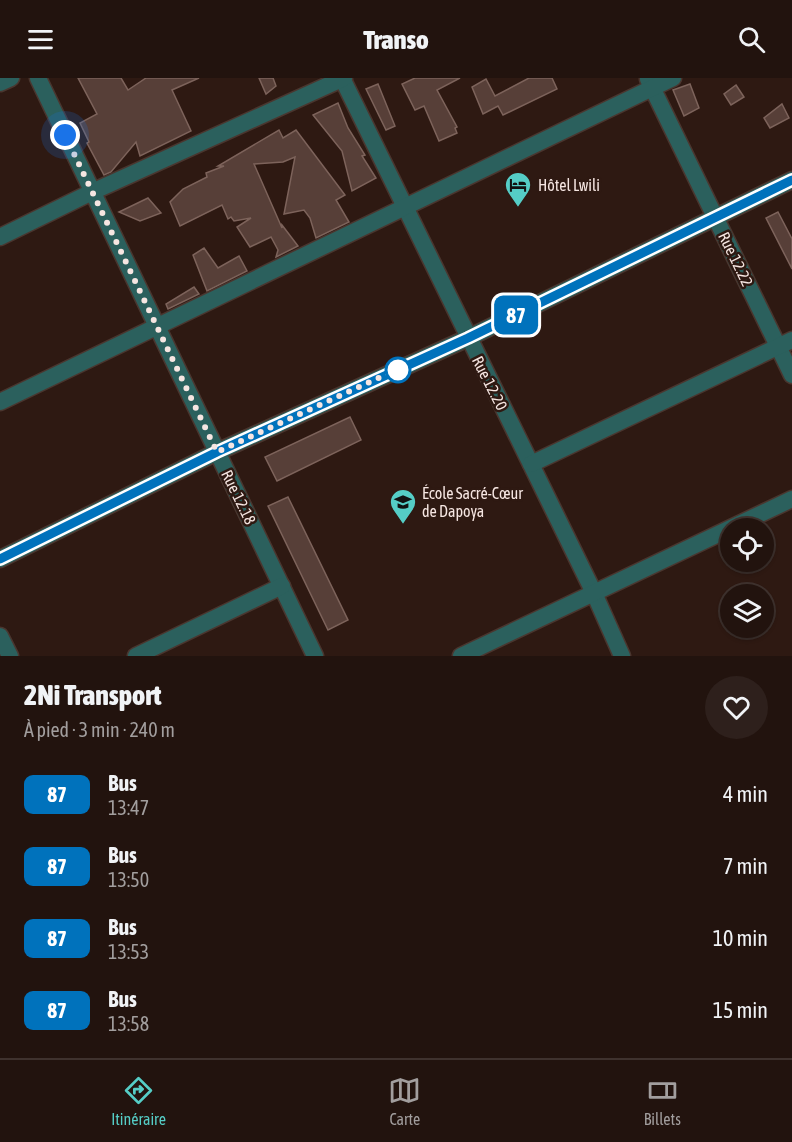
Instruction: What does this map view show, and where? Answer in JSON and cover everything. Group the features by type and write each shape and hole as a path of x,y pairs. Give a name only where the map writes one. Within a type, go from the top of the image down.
{"street":[{"path":"0,83 11,78"},
{"name":"Rue 12.18","path":"38,78 315,656"},
{"path":"0,237 92,192 343,78"},
{"name":"Rue 12.20","path":"343,78 594,593 622,656"},
{"path":"0,402 405,207 651,83 673,78"},
{"name":"Rue 12.22","path":"651,83 716,218 785,344 792,375"},
{"path":"0,559 217,452 468,338 792,180"},
{"path":"531,464 785,344"},
{"path":"461,656 792,498"},
{"path":"136,656 282,586"},
{"path":"0,636 10,656"}],"building":[{"path":"78,78 121,78 128,90 146,78 199,78 172,90 191,131 140,156 136,142 111,172 104,175 87,143 89,142 80,123 97,114"},
{"path":"259,78 273,78 276,86 266,94"},
{"path":"415,78 460,78 437,90 457,127 455,128 457,133 439,141 424,106 415,110 402,84"},
{"path":"529,78 552,78 557,89 503,115 498,106 483,114 472,87 486,79 495,96"},
{"path":"378,84 395,126 386,130 366,89"},
{"path":"690,84 699,108 684,116 673,90"},
{"path":"736,85 744,97 731,105 724,94"},
{"path":"338,103 348,128 365,155 362,156 376,178 352,191 342,151 313,115"},
{"path":"782,104 789,118 770,128 764,118"},
{"path":"279,130 283,138 296,130 345,195 336,200 349,222 316,238 310,218 304,210 284,214 295,157 283,162 254,164 282,228 282,225 298,246 276,257 278,250 271,237 250,247 237,227 251,218 234,221 231,217 228,219 222,205 180,226 170,202 183,189 207,177 206,173 224,166 218,166"},
{"path":"148,198 161,213 140,221 119,212"},
{"path":"778,212 792,239 792,269 766,218"},
{"path":"204,248 218,268 239,256 247,271 207,291 193,255"},
{"path":"194,287 199,294 168,309 166,304"},
{"path":"350,417 361,440 277,481 265,457"},
{"path":"288,497 348,620 328,630 268,506"}],"bus line":[{"name":"87","path":"0,559 217,452 468,338 792,180"}],"place":[{"name":"Hôtel Lwili","path":"518,208"},
{"name":"École Sacré-Cœur de Dapoya","path":"403,525"}],"route":[{"path":"65,135 217,452 405,366 398,370"}]}
